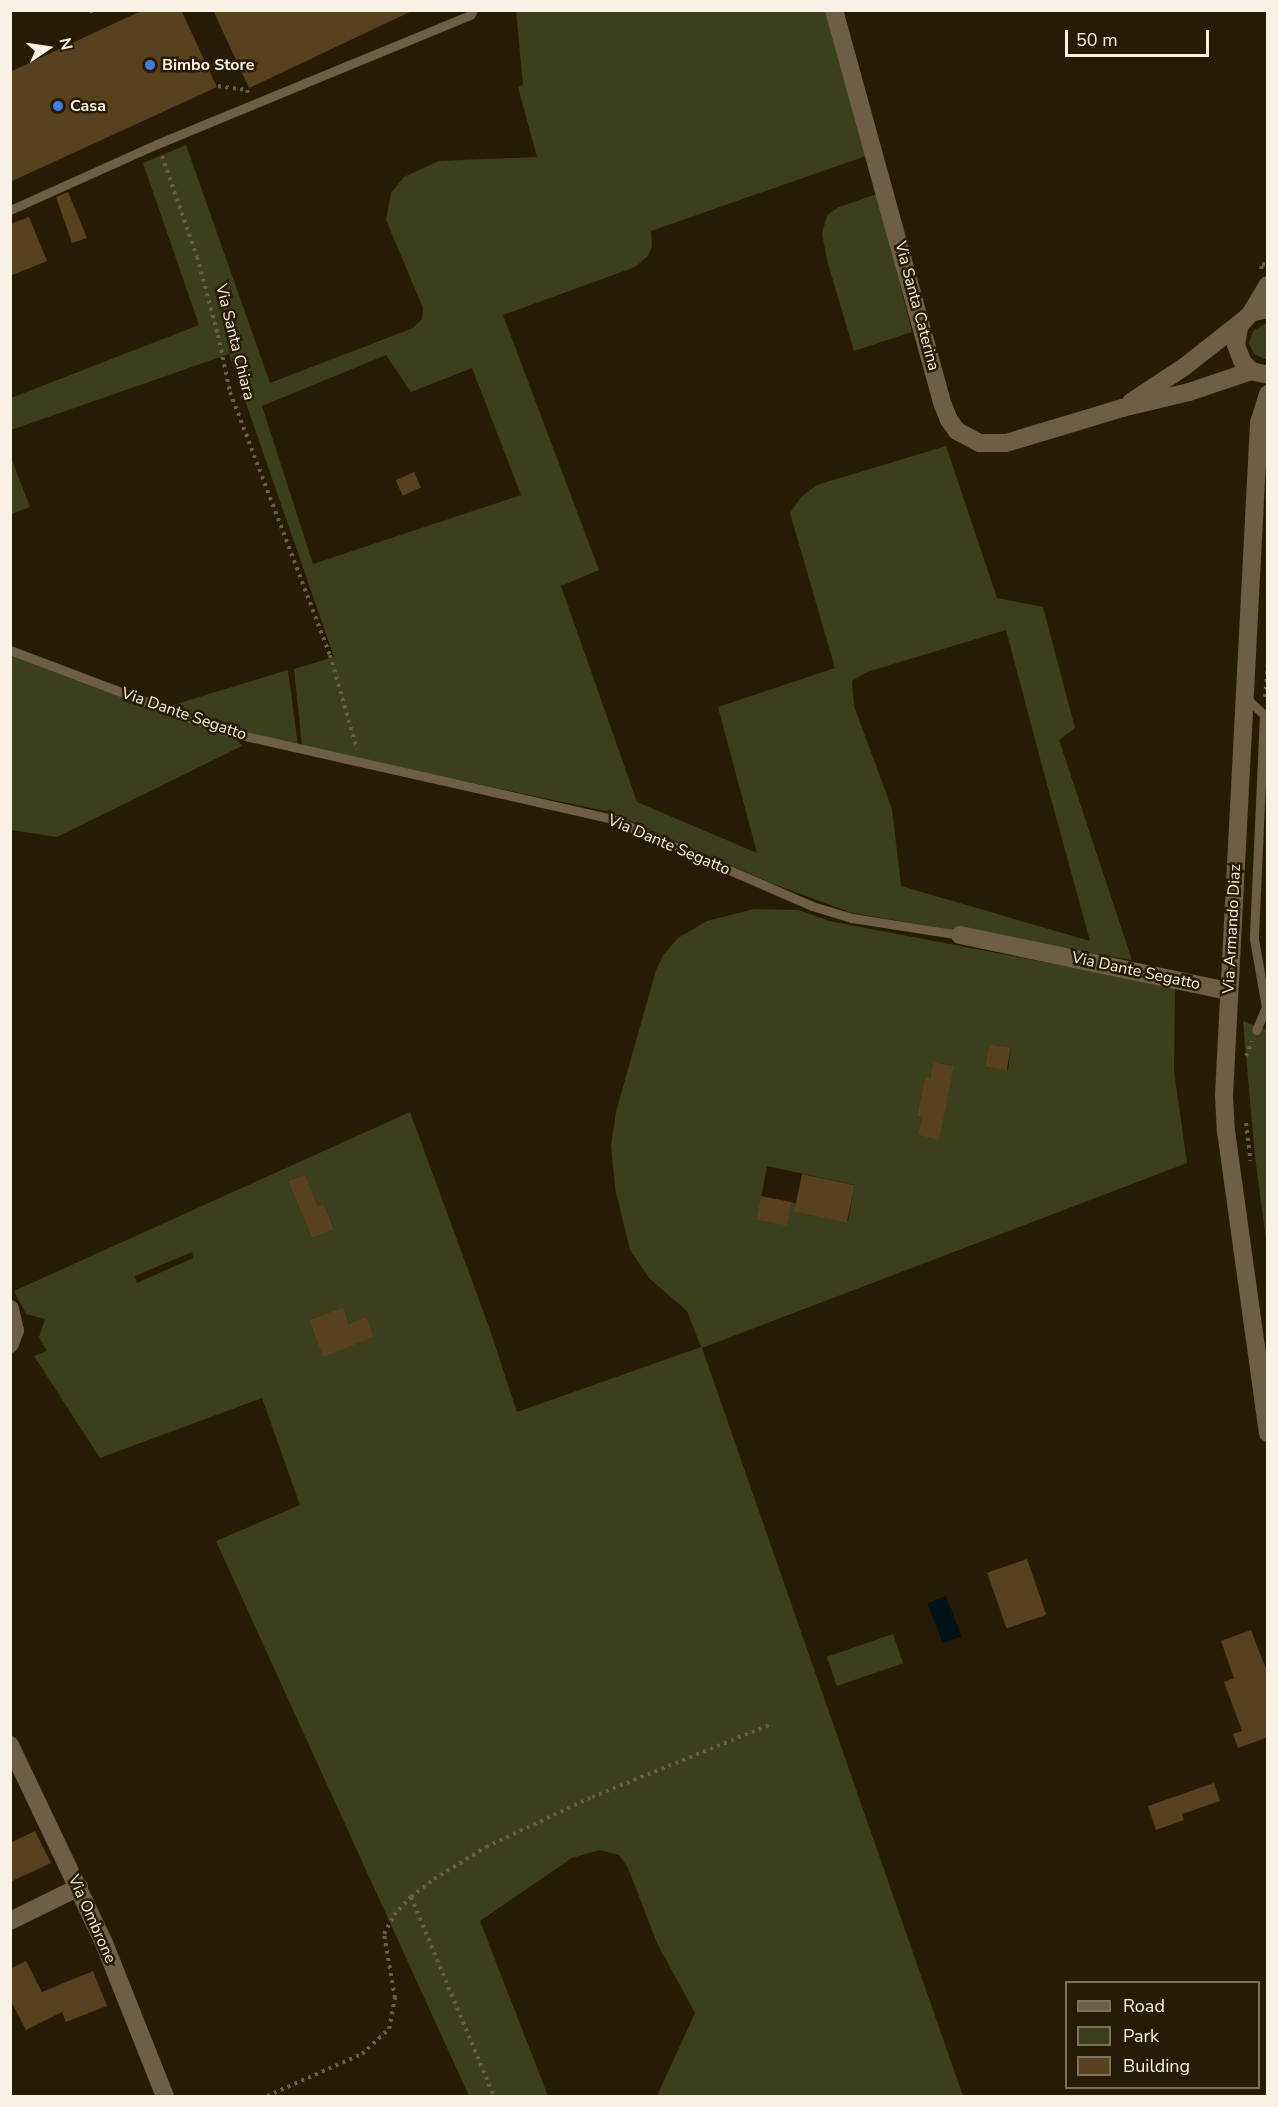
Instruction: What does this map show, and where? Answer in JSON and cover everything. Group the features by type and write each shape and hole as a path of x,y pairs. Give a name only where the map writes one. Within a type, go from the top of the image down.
{"street":[{"name":"Via Santa Caterina","path":"834,10 944,405 953,426 974,442 999,445 1122,408 1165,399 1259,373"},
{"name":"Via Armando Diaz","path":"1263,279 1254,314 1239,327 1236,345 1242,361 1259,373 1259,423 1224,1095 1226,1131 1268,1433"},
{"name":"Via Santa Caterina","path":"1122,408 1184,367 1254,314"},
{"name":"Via Armando Diaz","path":"1259,423 1268,394"},
{"name":"Via Dante Segatto","path":"960,935 1228,991"},
{"path":"10,1309 15,1330 10,1344"},
{"name":"Via Ombrone","path":"10,1745 104,1943 165,2097"},
{"path":"10,1921 79,1887"}],"lane":[{"path":"10,210 157,144 438,29 470,15 473,10"},
{"name":"Via Dante Segatto","path":"10,650 227,732 612,819 812,906 852,918 960,935"},
{"path":"1244,695 1264,716 1254,939 1266,1006 1256,1030"}],"path":[{"path":"218,86 247,90"},
{"name":"Via Santa Chiara","path":"157,144 197,257 218,335 230,392 330,655 351,731"},
{"path":"1263,279 1262,264 1268,265"},
{"path":"1264,716 1268,664"},
{"path":"1245,1119 1252,1172"},
{"path":"267,2097 362,2054 388,2029 395,1998 384,1934 394,1915 411,1897 486,1847 592,1797 772,1724"},
{"path":"411,1897 494,2097"}],"green space":[{"path":"516,11 830,11 869,155 651,231 652,246 648,256 635,267 503,315 599,570 561,586 637,802 757,853 718,707 835,668 790,513 801,497 817,485 946,446 997,598 1043,607 1075,728 1059,740 1132,960 852,913 771,883 610,812 302,747 294,669 334,657 229,354 11,430 11,398 199,325 143,163 186,145 270,383 413,328 422,319 423,308 386,220 391,193 404,177 439,161 537,157 518,87 523,85","holes":["386,355 411,392 472,368 521,495 313,564 262,406","1006,630 1045,777 1090,941 901,886 892,809 854,706 852,681 867,672"]},
{"path":"877,194 912,332 854,351 828,264 822,234 827,215 839,207"},
{"path":"1267,323 1267,360 1254,354 1249,343 1253,331"},
{"path":"10,455 30,507 11,514 10,514"},
{"path":"10,653 163,708 288,670 298,746 232,734 242,746 57,837 11,830"},
{"path":"754,909 799,910 829,921 1175,987 1174,1071 1187,1163 702,1348 963,2096 657,2096 695,2013 657,1943 628,1868 619,1855 599,1850 572,1858 480,1921 548,2096 469,2096 216,1541 300,1505 262,1398 100,1458 34,1356 47,1351 39,1337 45,1319 26,1314 14,1291 410,1112 489,1327 517,1412 701,1347 687,1311 649,1278 630,1250 615,1188 611,1146 616,1112 656,970 664,954 678,938 707,921","holes":["989,1044 1011,1048 1008,1070 985,1067","933,1062 953,1066 938,1139 918,1135 922,1117 917,1116 925,1078 930,1078","767,1166 855,1185 848,1221 791,1202 786,1224 757,1219","305,1174 318,1206 324,1204 334,1228 312,1238 288,1181","192,1252 193,1258 137,1283 135,1276","343,1307 349,1324 366,1318 374,1337 323,1356 309,1320"]},
{"path":"1243,1021 1267,1030 1267,1247 1255,1157"},
{"path":"893,1634 903,1663 837,1686 827,1657"}],"shaded area":[{"path":"946,1596 961,1636 943,1643 927,1603"}],"building":[{"path":"143,10 181,10 217,87 10,182 10,72"},
{"path":"213,10 414,10 249,88"},
{"path":"68,192 87,238 72,243 56,197"},
{"path":"29,217 47,261 10,276 10,224"},
{"path":"414,472 421,488 403,496 396,480"},
{"path":"989,1044 1011,1048 1007,1070 985,1067"},
{"path":"933,1062 954,1066 939,1140 918,1135 922,1117 917,1116 925,1077 930,1078"},
{"path":"305,1174 318,1206 324,1204 334,1229 312,1238 288,1181"},
{"path":"802,1174 855,1185 847,1222 794,1211"},
{"path":"761,1196 791,1202 787,1225 756,1220"},
{"path":"343,1307 349,1324 366,1317 374,1337 323,1357 309,1320"},
{"path":"1027,1559 1046,1615 1006,1628 987,1573"},
{"path":"1251,1630 1268,1674 1268,1737 1238,1748 1233,1734 1242,1731 1224,1682 1234,1678 1221,1641"},
{"path":"1214,1783 1220,1801 1182,1814 1184,1820 1156,1830 1148,1806"},
{"path":"35,1831 51,1863 10,1882 10,1843"},
{"path":"26,1961 42,1992 93,1971 107,2006 66,2022 62,2012 26,2030 10,1999 10,1969"}],"place":[{"name":"Bimbo Store","path":"150,65"},
{"name":"Casa","path":"58,106"}]}
